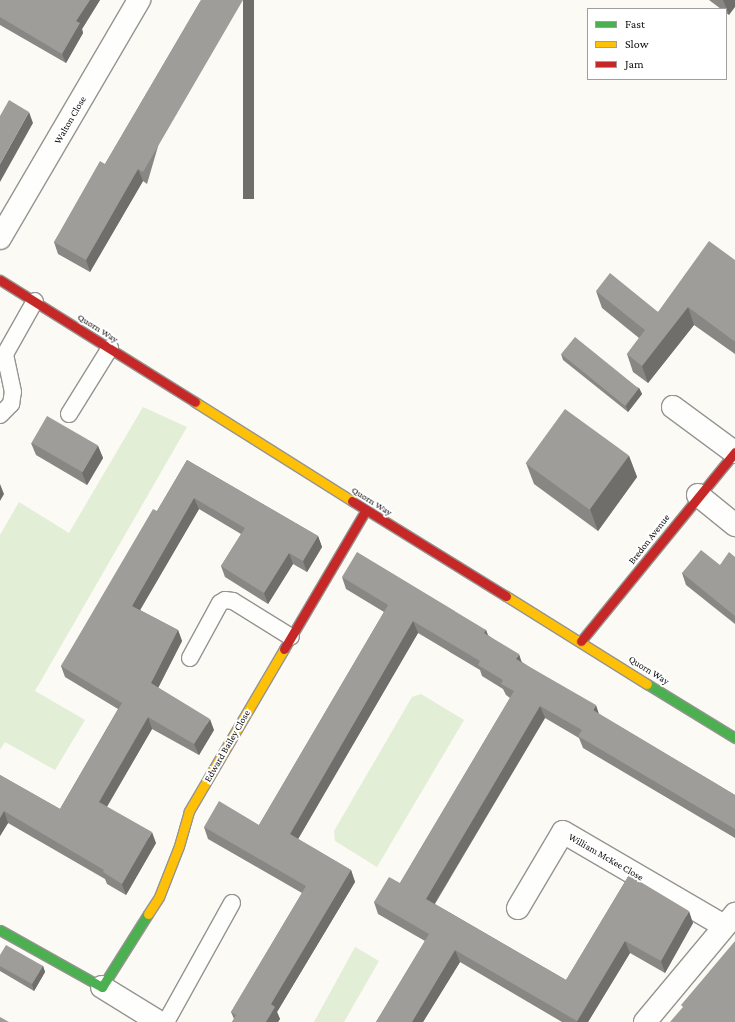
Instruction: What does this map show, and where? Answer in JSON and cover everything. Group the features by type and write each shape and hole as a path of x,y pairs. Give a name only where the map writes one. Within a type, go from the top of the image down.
{"street":[{"name":"Walton Close","path":"0,238 139,0"},
{"name":"Quorn Way","path":"0,280 366,510 581,641 735,738"},
{"path":"673,407 735,452"},
{"name":"Bredon Avenue","path":"581,641 698,495 735,452"},
{"path":"698,495 735,525"},
{"name":"Edward Bailey Close","path":"102,987 159,897 180,846 189,811 366,510"},
{"name":"William McKee Close","path":"518,908 563,832 730,920 645,1022"},
{"path":"0,930 102,987 159,1022"}],"lane":[{"path":"0,415 11,404 13,392 3,359 35,301"},
{"path":"70,414 110,348"},
{"path":"190,658 220,603 225,600 233,601 291,637"},
{"path":"166,1022 232,903"}],"green space":[{"path":"143,407 187,427 35,691 85,720 55,770 5,742 0,750 0,535 19,502 69,533"},
{"path":"421,694 464,720 377,867 335,841 334,831 412,697"},
{"path":"355,947 379,961 344,1022 314,1022"}],"building":[{"path":"0,0 90,0 76,21 80,23 62,54 0,17"},
{"path":"201,0 243,0 143,172 138,169 86,260 54,242 100,161 105,164"},
{"path":"9,100 29,112 0,164 0,116"},
{"path":"709,241 735,260 735,340 734,341 688,307 642,366 627,354 645,330 596,291 610,273 658,312"},
{"path":"575,337 639,389 625,406 561,354"},
{"path":"565,409 629,455 590,510 526,463"},
{"path":"47,416 98,446 83,472 32,443"},
{"path":"187,460 318,536 303,561 289,553 264,593 221,566 245,528 194,498 132,606 178,630 151,683 210,719 194,744 148,717 99,802 152,832 122,884 103,872 104,870 4,811 0,818 0,775 60,809 122,703 61,666 153,509 157,511"},
{"path":"701,550 720,565 729,552 735,557 735,616 682,573"},
{"path":"357,552 486,630 484,633 519,654 516,659 596,705 593,710 735,795 735,829 578,736 582,730 540,706 426,899 566,980 629,875 689,911 661,961 625,941 577,1021 455,950 412,1022 376,1022 429,934 374,902 389,877 400,883 514,691 501,684 503,680 478,665 480,661 413,621 290,834 351,870 271,1004 275,1007 266,1022 232,1022 236,1015 231,1012 306,886 204,827 219,801 259,825 388,605 342,577"},
{"path":"735,941 735,1022 670,1022 683,1007 681,1005"},
{"path":"6,945 43,966 32,984 0,966 0,955"},
{"path":"0,1017 9,1022 0,1022"}],"traffic: fast":[{"path":"647,684 735,738"},
{"path":"0,930 102,987 148,914"}],"traffic: slow":[{"path":"195,402 352,501"},
{"path":"506,596 647,684"},
{"path":"148,914 159,897 179,846 189,811 284,649"}],"traffic: jam":[{"path":"0,280 195,402"},
{"path":"581,641 735,452"},
{"path":"352,501 506,596"},
{"path":"284,649 366,510"}]}
